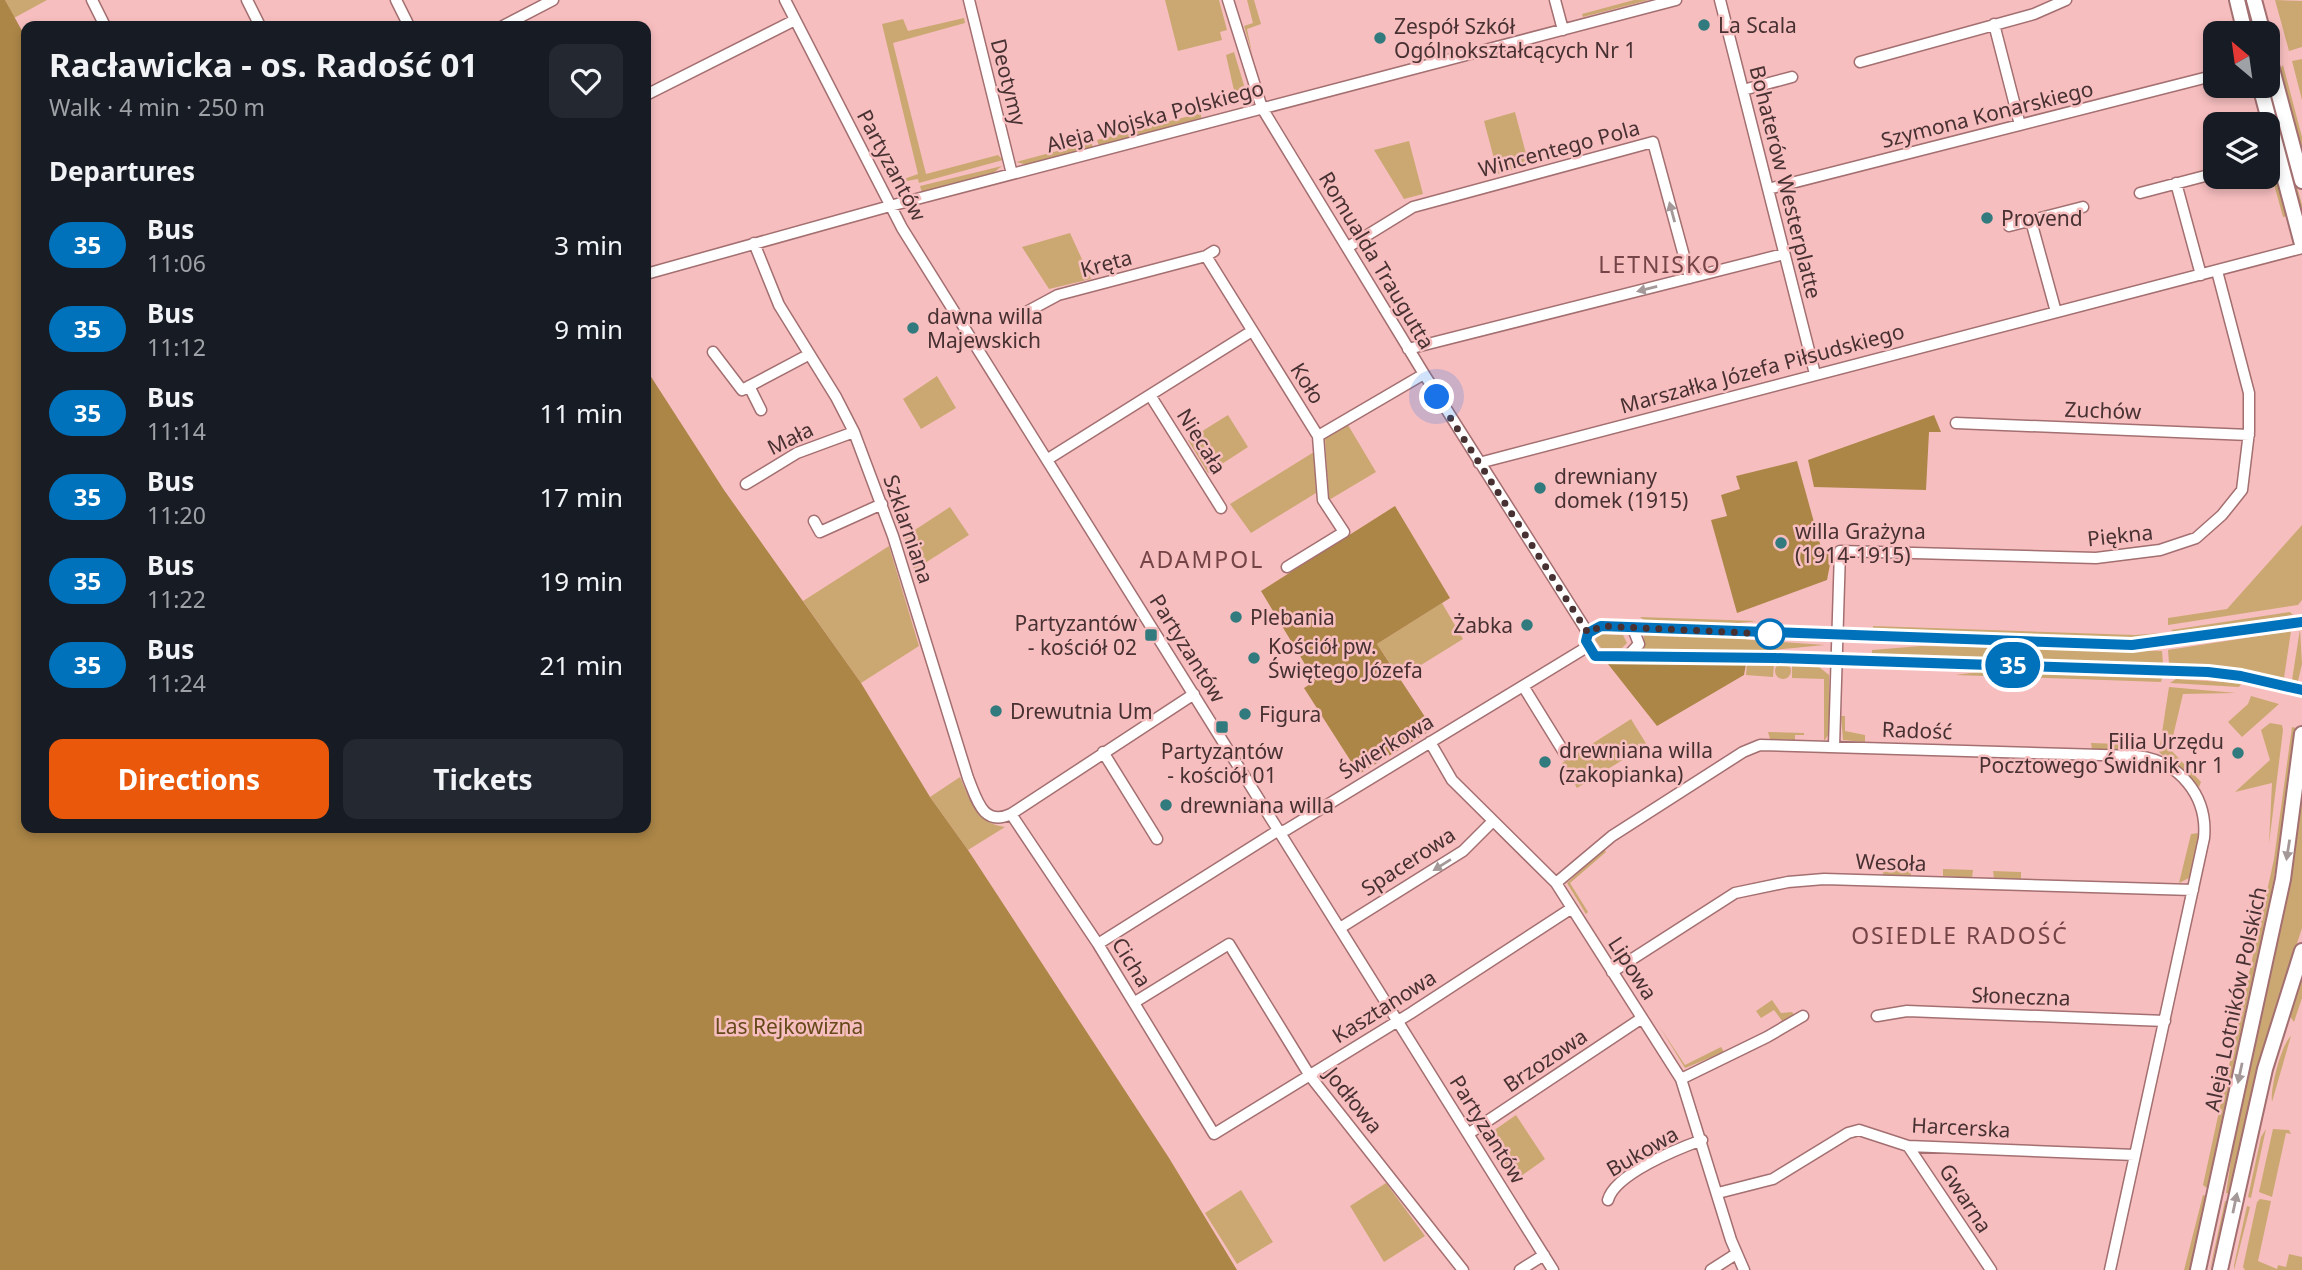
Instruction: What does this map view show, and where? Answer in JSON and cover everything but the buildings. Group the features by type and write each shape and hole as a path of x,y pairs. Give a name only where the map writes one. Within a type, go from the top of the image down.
{"street":[{"path":"92,0 102,21"},
{"path":"247,0 258,21"},
{"path":"396,0 406,21"},
{"path":"513,21 553,0"},
{"name":"Partyzantów","path":"785,0 890,206 1553,1270"},
{"name":"Deotymy","path":"970,0 1012,174"},
{"name":"Romualda Traugutta","path":"1228,0 1262,108 1408,349 1588,633"},
{"path":"1555,0 1563,30"},
{"name":"Aleja Wojska Polskiego","path":"651,273 890,206 1676,0"},
{"name":"Bohaterów Westerplatte","path":"1720,0 1815,374"},
{"path":"1860,62 2034,14 2066,0"},
{"path":"2237,0 2242,21"},
{"path":"2254,0 2260,21"},
{"path":"651,92 795,20"},
{"path":"1994,24 2020,125"},
{"path":"1743,90 1792,77"},
{"name":"Szymona Konarskiego","path":"1768,189 2203,78"},
{"path":"2263,98 2302,246"},
{"path":"2280,98 2302,181"},
{"name":"Wincentego Pola","path":"1348,247 1413,207 1653,142 1690,278"},
{"path":"2140,193 2203,176"},
{"path":"2176,183 2201,275"},
{"path":"2009,226 2083,207"},
{"path":"2031,220 2056,312"},
{"name":"Szklarniana","path":"754,243 779,306 836,397 853,432 882,505 968,778 978,802 992,818 1000,819 1011,814"},
{"name":"Marszałka Józefa Piłsudskiego","path":"1479,463 2217,271 2302,246"},
{"name":"Kręta","path":"1019,316 1058,295 1210,253"},
{"name":"Koło","path":"1210,253 1252,331 1318,436 1424,374"},
{"path":"1408,349 1784,254"},
{"name":"Piękna","path":"1837,636 1840,551 2096,558 2179,545 2196,538 2212,524 2242,490 2249,435 2249,393 2217,271"},
{"path":"1048,459 1252,331"},
{"path":"713,352 742,390 808,355"},
{"path":"749,386 761,410"},
{"name":"Niecała","path":"1150,395 1221,508"},
{"name":"Zuchów","path":"1956,423 2249,435"},
{"name":"Mała","path":"746,484 797,453 853,432"},
{"path":"1287,567 1343,532 1323,500 1318,436"},
{"path":"814,521 820,532 882,505"},
{"path":"2302,622 2137,645 1601,626 1588,633 1587,647 1595,656 1836,660 2215,673 2302,690"},
{"path":"1628,656 1639,644 1632,626"},
{"path":"1834,746 1837,636"},
{"name":"Świerkowa","path":"1098,944 1587,647"},
{"path":"1523,686 1565,754"},
{"path":"1011,814 1194,694"},
{"name":"Aleja Lotników Polskich","path":"2198,1270 2283,880 2302,734"},
{"name":"Lipowa","path":"1430,742 1452,780 1556,883 1681,1079 1736,1254 1744,1270"},
{"name":"Radość","path":"1556,883 1612,836 1754,747 1834,746 2136,756 2159,761 2188,783 2202,807 2204,838 2110,1270"},
{"path":"1103,752 1157,839"},
{"name":"Cicha","path":"1011,814 1135,1002 1214,1134"},
{"name":"Spacerowa","path":"1340,928 1463,852 1493,821"},
{"name":"Wesoła","path":"1612,972 1735,893 1788,882 1824,879 2193,890"},
{"name":"Kasztanowa","path":"1214,1134 1310,1076 1572,908"},
{"name":"Jodłowa","path":"1135,1002 1229,944 1310,1076 1464,1270"},
{"name":"Aleja Lotników Polskich","path":"2220,1270 2265,1069 2302,951"},
{"name":"Słoneczna","path":"1877,1016 1907,1012 2165,1021"},
{"path":"1681,1079 1767,1037 1803,1016"},
{"name":"Brzozowa","path":"1468,1134 1642,1018"},
{"name":"Harcerska","path":"1718,1193 1780,1175 1854,1131 1908,1146 2135,1155"},
{"name":"Bukowa","path":"1608,1200 1611,1190 1645,1167 1702,1140"},
{"name":"Gwarna","path":"1908,1146 1991,1270"},
{"path":"1711,1270 1736,1254"},
{"path":"1520,1270 1544,1255"}],"shaded area":[{"path":"5,0 47,0 14,18"},
{"path":"1165,0 1219,0 1227,30 1220,32 1222,40 1178,51"},
{"path":"1247,0 1254,0 1261,24 1247,29 1252,53 1244,26 1253,23"},
{"path":"1634,0 1649,0 1583,17 1582,14"},
{"path":"2275,0 2302,1 2302,47 2289,51"},
{"path":"964,18 965,23 893,43 926,174 998,155 1003,160 919,183 918,179 890,184 918,174 882,24 903,19 908,31"},
{"path":"1234,52 1246,92 1235,95 1226,55"},
{"path":"2302,59 2302,100 2292,61"},
{"path":"2283,65 2302,137 2302,151 2280,69"},
{"path":"2270,98 2273,98 2277,112 2274,112"},
{"path":"1515,112 1529,165 1498,174 1484,121"},
{"path":"1201,113 1201,119 1099,146 1097,140"},
{"path":"2280,123 2302,205 2301,213 2280,135"},
{"path":"1409,141 1423,194 1404,199 1374,150"},
{"path":"1091,142 1093,147 1028,165 1016,162"},
{"path":"1002,166 992,174 922,193 920,186"},
{"path":"2275,189 2280,189 2288,216 2283,217"},
{"path":"1070,233 1091,279 1049,289 1022,247"},
{"path":"937,376 956,408 921,429 903,399"},
{"path":"1228,415 1248,447 1208,473 1188,440"},
{"path":"1348,425 1376,472 1329,500 1325,439"},
{"path":"1314,452 1316,493 1251,533 1230,504"},
{"path":"950,507 969,535 914,570 904,537"},
{"path":"2302,525 2302,600 2298,605 2168,625 2168,618 2227,609"},
{"path":"889,546 919,646 861,683 803,601"},
{"path":"1442,603 1463,639 1400,678 1377,644"},
{"path":"2290,612 2293,615 2175,633 2171,630"},
{"path":"1640,617 1757,621 1678,626 1649,622"},
{"path":"1873,626 2135,635 2161,633 2161,636 2135,638 1873,629"},
{"path":"2300,629 2302,664 2298,681 2292,680"},
{"path":"1644,631 1697,632 1752,640 1825,645 1713,656 1643,653"},
{"path":"2291,631 2284,678 2229,667 2169,664 2168,650"},
{"path":"1599,634 1623,635 1627,643 1622,648 1601,648 1595,640"},
{"path":"1921,646 2162,651 2163,664 1872,654 1872,650"},
{"path":"1783,663 1791,671 1783,679 1775,671"},
{"path":"1747,664 1774,664 1773,677 1746,675"},
{"path":"1792,665 1818,666 1829,675 1829,734 1824,741 1824,679 1792,678"},
{"path":"1979,672 2162,678 2161,682 1955,675"},
{"path":"2176,679 2241,684 2239,687 2170,683"},
{"path":"2169,687 2236,693 2183,694 2170,749 2201,782 2199,787 2159,752"},
{"path":"2251,696 2279,704 2242,737 2228,722 2248,704"},
{"path":"1841,716 1845,716 1845,731 1865,735 1865,742 1843,740"},
{"path":"1631,719 1647,745 1577,788 1562,763"},
{"path":"2270,723 2282,725 2283,730 2269,844 2272,783 2235,792 2270,760 2261,730"},
{"path":"2292,727 2296,728 2289,786 2270,902 2208,1189 2203,1185 2274,859"},
{"path":"1768,732 1804,735 1795,735 1795,740 1770,739"},
{"path":"2091,743 2123,744 2122,750 2092,749"},
{"path":"960,777 971,802 981,816 995,825 1005,827 968,850 930,797"},
{"path":"2302,795 2302,928 2264,1045 2230,1194 2226,1193 2237,1121 2291,876"},
{"path":"2199,833 2189,878 2179,883 2191,834"},
{"path":"1604,849 1606,852 1570,883 1588,912 1586,914 1567,883"},
{"path":"1883,868 1911,869 1911,876 1883,875"},
{"path":"1943,869 1973,870 1972,878 1943,876"},
{"path":"1993,871 2021,872 2021,879 1994,878"},
{"path":"2302,980 2302,998 2294,1022 2289,1015"},
{"path":"1772,1000 1781,1013 1792,1012 1796,1017 1783,1022 1774,1010 1761,1018 1756,1011"},
{"path":"1659,1026 1685,1065 1721,1047 1724,1052 1685,1068"},
{"path":"2291,1036 2272,1102 2277,1068"},
{"path":"1516,1115 1545,1159 1514,1181 1486,1136"},
{"path":"2266,1129 2251,1198 2248,1197 2261,1137"},
{"path":"2273,1129 2289,1130 2291,1134 2286,1133 2272,1197 2259,1192"},
{"path":"1386,1183 1425,1236 1384,1262 1350,1206"},
{"path":"1241,1190 1273,1242 1237,1264 1205,1213"},
{"path":"2203,1195 2206,1196 2190,1270 2184,1270"},
{"path":"2260,1199 2271,1201 2258,1261 2277,1269 2278,1265 2286,1267 2289,1254 2302,1257 2302,1270 2245,1270 2243,1267 2257,1202"},
{"path":"2225,1201 2228,1202 2210,1270 2210,1269"},
{"path":"2247,1206 2250,1207 2234,1270 2234,1265"}],"green space":[{"name":"Las Rejkowizna","path":"0,0 5,0 21,29 21,833 651,833 651,377 724,490 861,683 930,797 968,850 1169,1158 1237,1270 0,1270"},
{"path":"1934,415 1941,432 1929,432 1926,490 1814,487 1808,460"},
{"path":"1797,461 1822,551 1832,554 1827,580 1737,613 1711,520 1727,516 1721,495 1740,489 1736,476"},
{"path":"1395,506 1450,598 1377,644 1433,729 1359,774 1304,688 1315,681 1261,591"},
{"path":"1604,659 1746,664 1744,675 1657,726"}],"bus line":[{"name":"35","path":"2302,622 2165,643 2132,645 1601,626 1588,633 1586,641 1587,647 1595,656 1721,659 1747,657 2208,672 2241,676 2302,690"}],"place":[{"name":"La Scala","path":"1704,25"},
{"name":"Zespół Szkół Ogólnokształcących Nr 1","path":"1380,38"},
{"name":"Provend","path":"1987,218"},
{"name":"dawna willa Majewskich","path":"913,328"},
{"name":"drewniany domek (1915)","path":"1540,488"},
{"name":"willa Grażyna (1914-1915)","path":"1781,543"},
{"name":"Plebania","path":"1236,617"},
{"name":"Żabka","path":"1527,625"},
{"name":"Partyzantów - kościół 02","path":"1151,635"},
{"name":"Kościół pw. Świętego Józefa","path":"1254,658"},
{"name":"Drewutnia Um","path":"996,711"},
{"name":"Figura","path":"1245,714"},
{"name":"Partyzantów - kościół 01","path":"1222,727"},
{"name":"Filia Urzędu Pocztowego Świdnik nr 1","path":"2238,753"},
{"name":"drewniana willa (zakopianka)","path":"1545,762"},
{"name":"drewniana willa","path":"1166,805"}],"district":[{"name":"LETNISKO","path":"1660,264"},
{"name":"ADAMPOL","path":"1202,559"},
{"name":"OSIEDLE RADOŚĆ","path":"1960,935"}],"route":[{"path":"1437,397 1582,628 1588,633 1601,626 1688,628 1770,634"}]}
